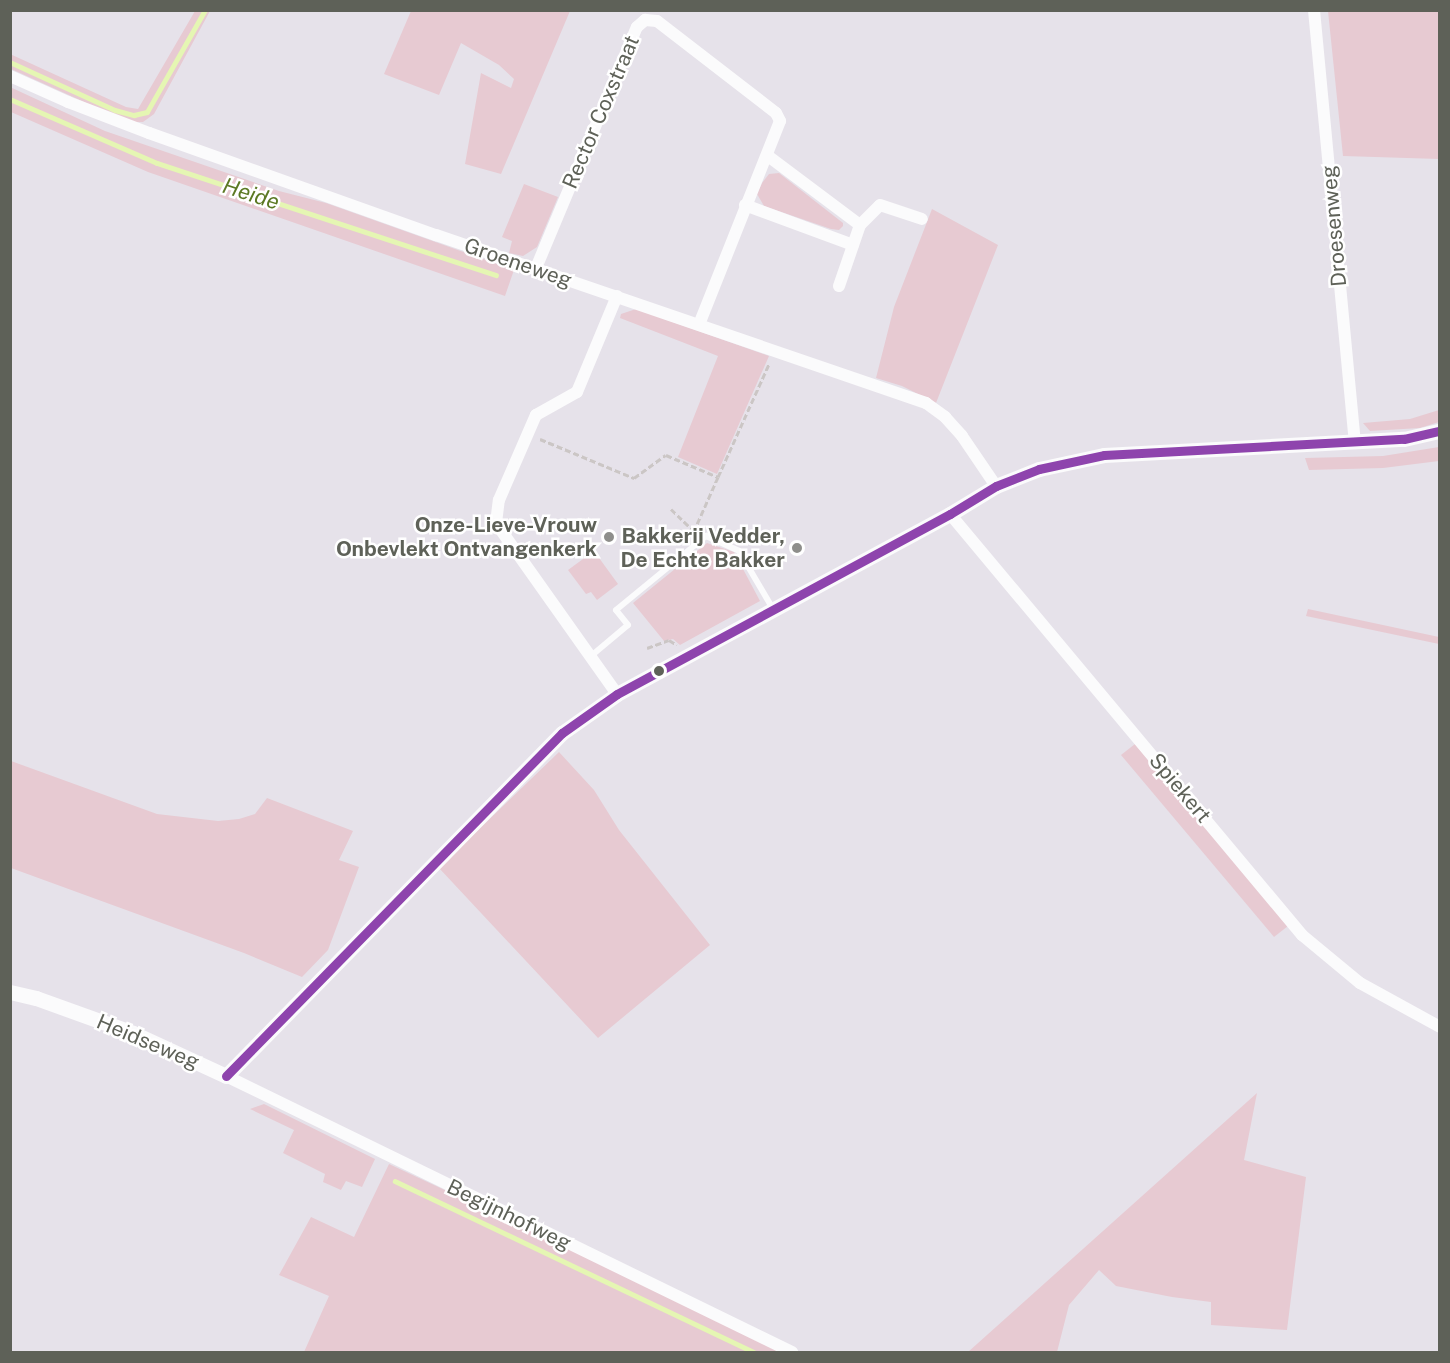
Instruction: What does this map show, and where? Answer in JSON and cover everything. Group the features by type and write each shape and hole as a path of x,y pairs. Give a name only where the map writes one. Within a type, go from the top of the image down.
{"street":[{"name":"Droesenweg","path":"1314,10 1355,442"},
{"name":"Rector Coxstraat","path":"536,268 637,27 645,20 657,21 776,113 780,121 699,325"},
{"name":"Groeneweg","path":"10,76 68,102 148,133 926,403 945,417 962,436 996,486"},
{"path":"768,156 860,225"},
{"path":"745,205 853,245"},
{"path":"839,286 860,225 880,205 922,219"},
{"path":"616,694 496,523 499,500 536,415 577,392 617,296"},
{"name":"Heidseweg","path":"10,992 36,998 133,1033 226,1076 562,733 616,694 950,514 996,486 1039,469 1104,455 1355,442 1404,438 1440,431"},
{"name":"Spiekert","path":"950,514 1302,935 1360,983 1440,1027"},
{"name":"Begijnhofweg","path":"226,1076 792,1353"}],"lane":[{"path":"591,656 628,626 616,610 706,536 739,551 773,609"}],"path":[{"path":"693,530 775,351"},
{"path":"528,435 634,478 666,455 717,477"},
{"path":"671,509 702,539"},
{"path":"647,648 669,640 676,644 685,657"}],"shaded area":[{"path":"195,11 210,11 154,114 143,122 134,122 113,115 11,69 10,54 126,107 138,109"},
{"path":"411,11 570,11 501,174 465,164 481,73 511,88 514,79 499,65 461,43 439,95 384,74"},
{"path":"1328,11 1439,11 1439,159 1343,156"},
{"path":"10,87 105,131 279,191 326,203 514,270 505,296 148,172 11,112"},
{"path":"779,173 843,223 843,226 839,230 831,229 764,206 757,194 762,183 769,174"},
{"path":"524,184 558,197 537,247 523,256 509,253 512,241 502,237"},
{"path":"932,209 998,245 936,403 902,386 876,378 894,307"},
{"path":"636,309 769,356 717,474 678,457 718,356 620,318 621,314"},
{"path":"1439,410 1439,422 1420,428 1370,431 1363,423 1410,419"},
{"path":"1439,447 1439,461 1383,468 1309,470 1305,458 1383,456"},
{"path":"707,543 734,552 760,601 680,645 673,639 664,641 633,603"},
{"path":"594,551 618,584 597,600 591,592 586,594 568,570"},
{"path":"1308,609 1439,637 1439,644 1306,616"},
{"path":"1135,744 1288,926 1274,937 1121,755"},
{"path":"559,752 594,790 619,830 710,945 598,1038 439,868"},
{"path":"11,761 157,814 218,821 239,819 255,814 267,798 353,831 339,860 359,867 328,950 302,977 244,953 11,868"},
{"path":"1257,1093 1244,1160 1306,1177 1287,1330 1211,1325 1211,1302 1116,1286 1099,1270 1069,1305 1057,1352 968,1352"},
{"path":"264,1104 375,1159 362,1187 346,1181 341,1190 323,1182 325,1174 283,1153 294,1130 250,1109"},
{"path":"389,1164 569,1248 780,1352 304,1352 329,1296 279,1275 311,1217 354,1237"}],"waterway":[{"path":"10,62 115,110 134,115 147,112 205,10"},
{"name":"Heide","path":"10,99 157,163 496,275"},
{"path":"395,1181 753,1352"}],"transit line":[{"path":"226,1076 562,733 617,694 950,514 996,486 1039,469 1104,455 1404,439 1440,431"}],"place":[{"name":"Onze-Lieve-Vrouw Onbevlekt Ontvangenkerk","path":"609,537"},
{"name":"Bakkerij Vedder, De Echte Bakker","path":"797,548"}]}
